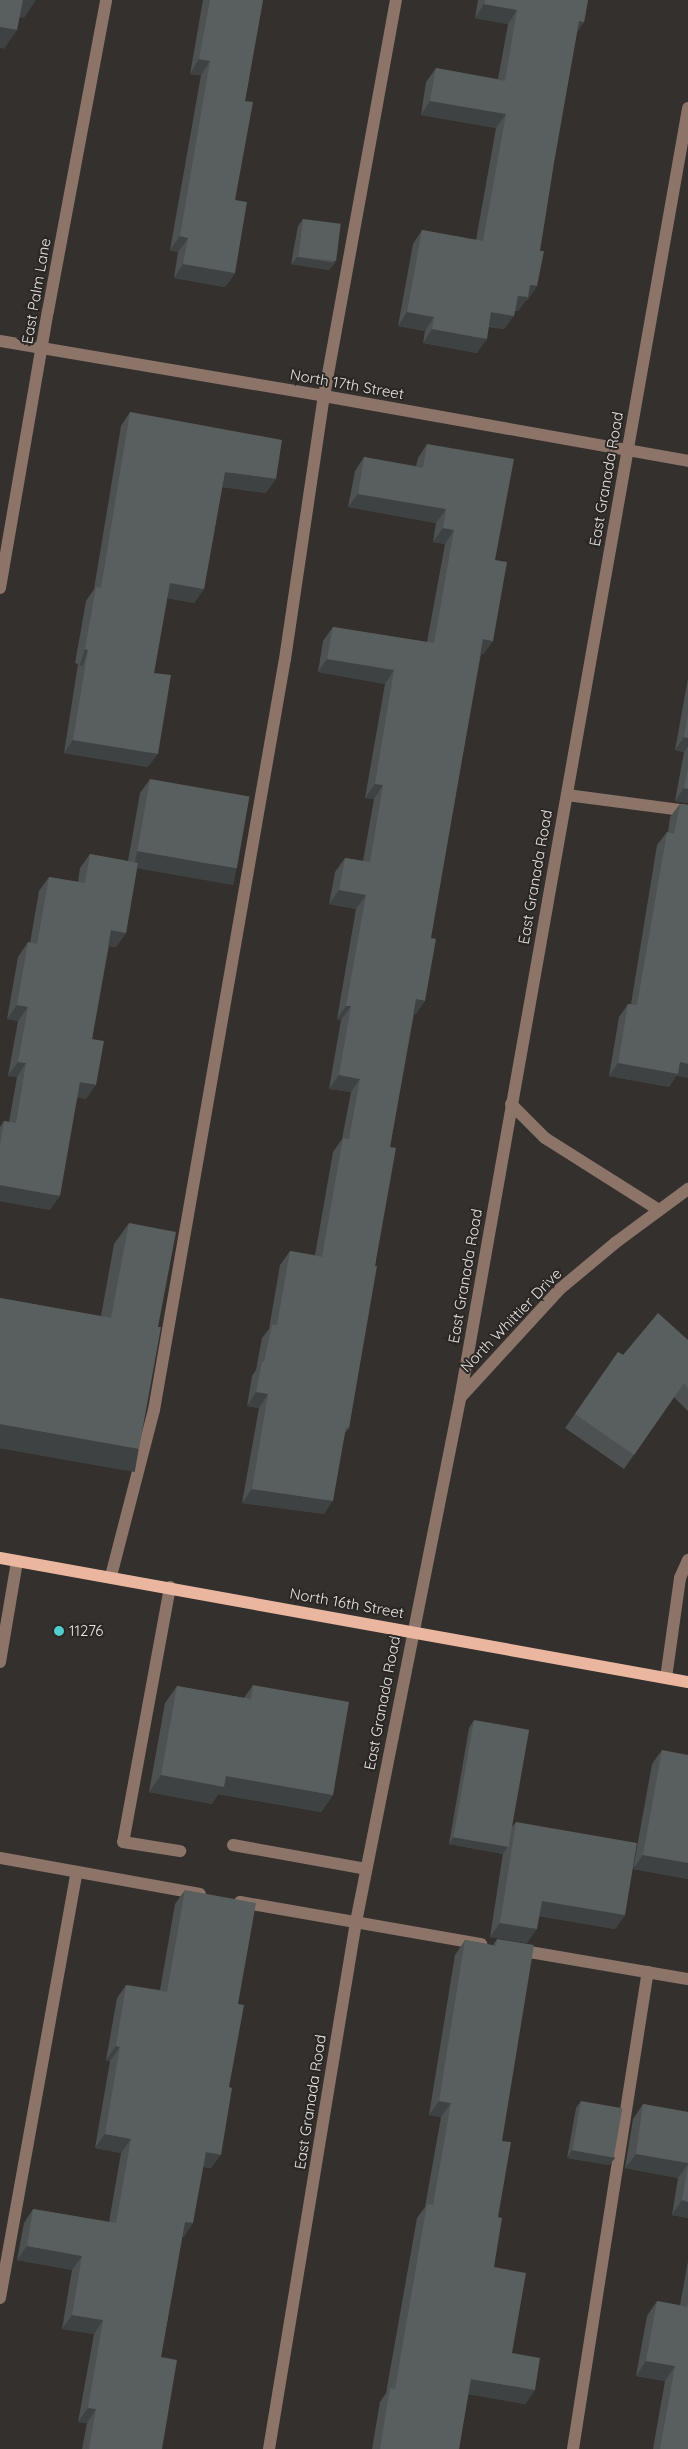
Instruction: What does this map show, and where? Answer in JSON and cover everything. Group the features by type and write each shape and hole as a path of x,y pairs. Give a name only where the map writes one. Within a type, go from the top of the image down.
{"main road":[{"name":"North 16th Street","path":"0,1558 111,1576 688,1682"}],"street":[{"name":"East Palm Lane","path":"0,588 106,0"},
{"path":"111,1576 154,1410 283,668 324,396 396,0"},
{"name":"East Granada Road","path":"269,2449 356,1922 460,1399 688,108"},
{"name":"North 17th Street","path":"0,341 688,461"},
{"path":"567,794 688,811"},
{"path":"512,1104 545,1138 659,1210"},
{"name":"North Whittier Drive","path":"460,1399 560,1289 659,1210 688,1190"},
{"path":"666,1678 680,1578 688,1560"},
{"path":"0,1662 17,1561"},
{"path":"170,1588 123,1842 180,1851"},
{"path":"233,1845 366,1869"},
{"path":"0,1858 212,1896"},
{"path":"0,2298 77,1872"},
{"path":"231,1900 688,1979"},
{"path":"573,2449 648,1972"}],"building":[{"path":"0,0 23,0 17,30 0,27"},
{"path":"210,0 263,0 245,101 253,102 235,200 247,202 235,273 183,264 188,238 180,236 210,61 199,59"},
{"path":"485,0 588,0 584,22 579,21 540,251 544,251 537,286 530,285 528,297 518,296 514,316 491,312 487,339 432,329 434,317 407,312 422,230 483,241 506,114 430,101 436,68 505,81 517,10 484,4"},
{"path":"303,219 341,224 336,261 298,257"},
{"path":"130,412 282,440 276,479 225,472 204,589 170,583 154,673 171,675 158,754 73,740 88,650 85,649 96,587 101,588"},
{"path":"427,444 514,459 495,560 507,562 493,641 483,639 431,938 436,939 425,1001 416,999 390,1147 396,1148 375,1266 377,1266 349,1428 346,1427 333,1501 252,1489 268,1394 256,1392 272,1325 277,1325 290,1251 322,1257 343,1138 349,1139 360,1079 339,1075 351,1006 346,1006 366,895 339,890 345,858 370,862 383,785 375,784 394,670 327,659 333,627 434,643 454,530 443,528 446,509 358,494 364,457 423,468"},
{"path":"688,715 688,738 684,737"},
{"path":"688,767 688,789 684,788"},
{"path":"150,779 249,797 237,868 137,851"},
{"path":"680,804 688,805 688,1064 680,1062 678,1074 618,1063 628,1004 637,1005 667,832 674,834"},
{"path":"90,854 138,863 126,933 111,930 92,1039 104,1041 96,1085 80,1082 60,1196 0,1185 0,1145 4,1121 16,1123 26,1063 18,1062 28,1007 17,1005 28,942 37,944 49,877 85,883"},
{"path":"129,1223 176,1232 158,1327 161,1327 139,1449 0,1424 0,1298 111,1318"},
{"path":"658,1313 688,1340 688,1388 684,1383 634,1455 575,1414 618,1352 623,1355"},
{"path":"253,1685 349,1702 333,1795 226,1776 224,1787 161,1775 177,1686 251,1699"},
{"path":"474,1720 529,1730 508,1847 453,1837"},
{"path":"662,1750 688,1755 688,1863 643,1855"},
{"path":"516,1822 637,1843 625,1915 542,1901 537,1929 500,1923"},
{"path":"185,1890 256,1903 238,2004 244,2005 229,2087 232,2088 221,2155 206,2152 193,2223 185,2222 161,2357 177,2360 162,2449 89,2449 96,2409 88,2408 103,2320 72,2315 82,2256 27,2246 33,2209 116,2223 131,2139 105,2134 120,2047 116,2046 126,1985 167,1992"},
{"path":"497,1939 534,1945 502,2141 511,2142 498,2217 502,2218 494,2267 526,2273 512,2353 540,2358 535,2390 471,2379 459,2449 380,2449 390,2388 395,2389 427,2204 433,2205 451,2103 439,2101 465,1940 496,1946"},
{"path":"581,2101 622,2108 614,2158 572,2150"},
{"path":"643,2104 688,2112 688,2163 636,2154"},
{"path":"688,2166 688,2202 682,2200"},
{"path":"657,2301 687,2307 688,2301 688,2449 660,2449 675,2366 646,2361"}],"place":[{"name":"11276","path":"59,1631"}]}
